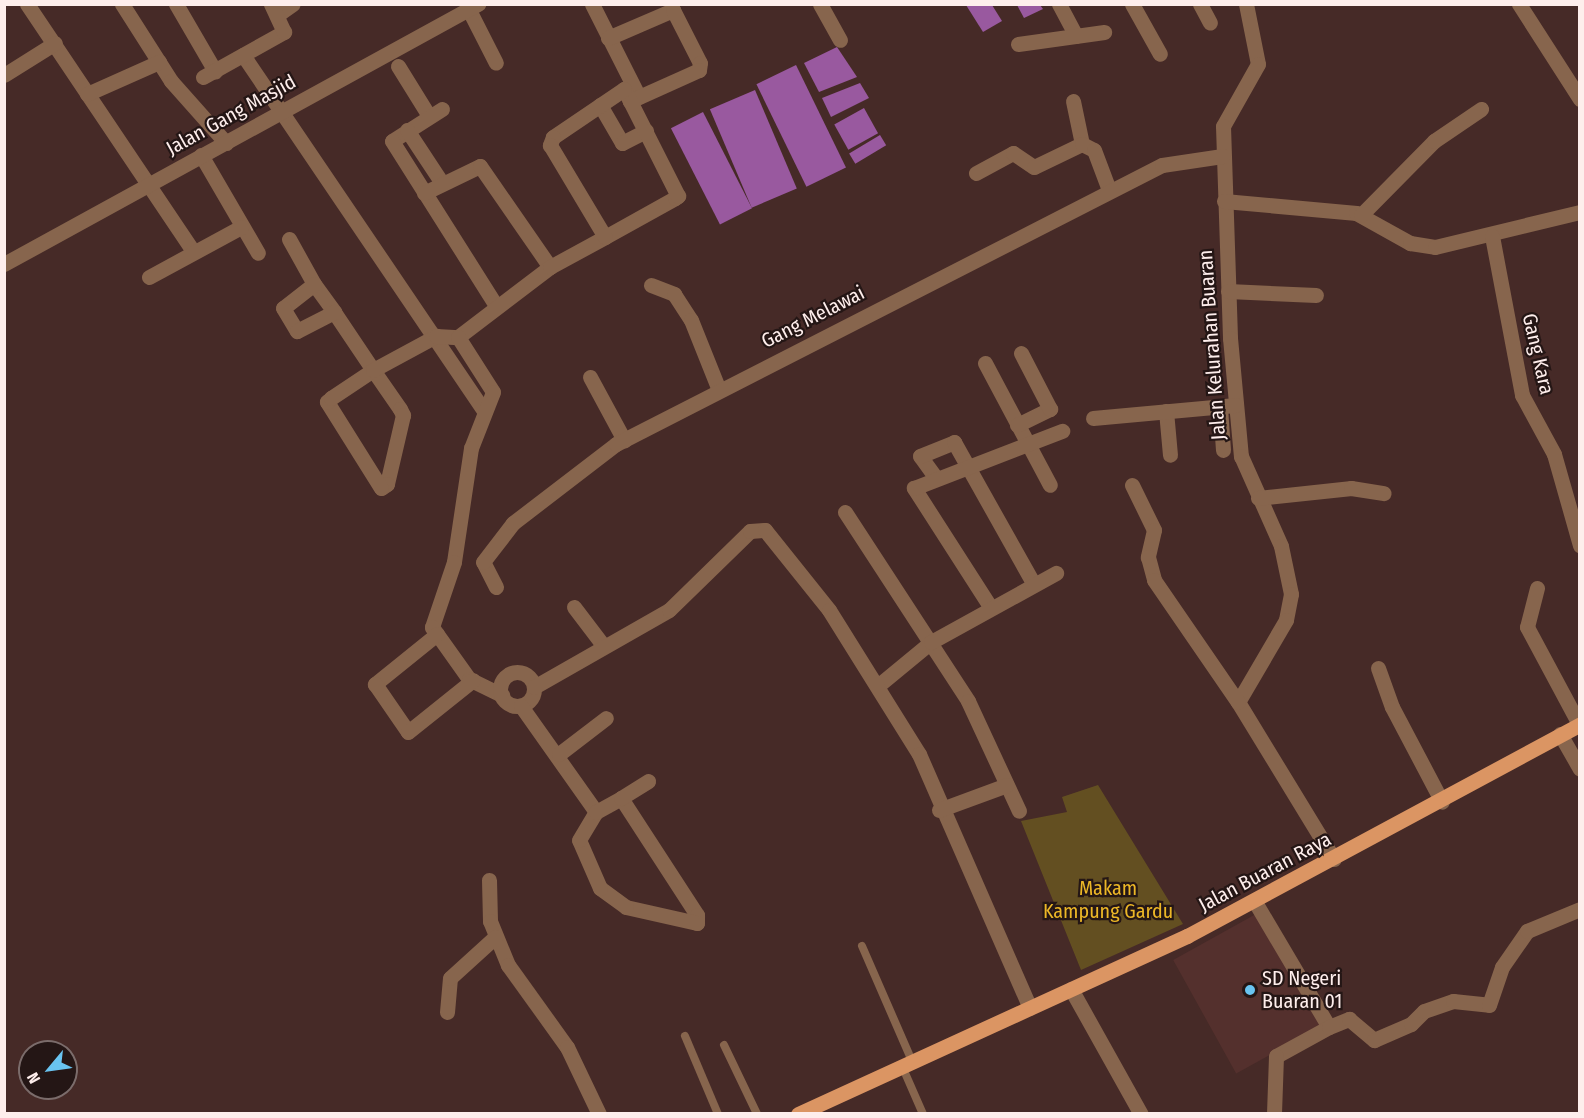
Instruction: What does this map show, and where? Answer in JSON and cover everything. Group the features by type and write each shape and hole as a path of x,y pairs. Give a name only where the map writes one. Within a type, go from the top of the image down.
{"main road":[{"name":"Jalan Buaran Raya","path":"798,1113 1030,1008 1255,902 1442,802 1579,724"}],"street":[{"path":"27,4 55,43 145,186 193,251"},
{"path":"122,4 159,62 226,143"},
{"path":"180,6 209,74 285,32 274,10 293,4"},
{"path":"289,239 314,284 373,370 403,419 387,484 381,488 327,402 373,370 436,336 458,337 495,304 550,267 678,196 646,131 592,4"},
{"path":"820,4 840,40"},
{"path":"1059,4 1076,36"},
{"path":"1132,4 1160,54"},
{"path":"1200,4 1210,22"},
{"name":"Jalan Kelurahan Buaran","path":"1238,702 1290,610 1281,546 1241,456 1228,406 1228,291 1222,156 1223,126 1258,64 1246,4"},
{"path":"1519,4 1580,99"},
{"path":"469,8 496,63"},
{"name":"Jalan Gang Masjid","path":"4,264 469,8"},
{"path":"608,38 667,9 678,15 700,68 634,99"},
{"path":"1018,44 1104,32"},
{"path":"4,75 55,43"},
{"path":"243,55 436,336 485,412"},
{"path":"87,94 159,62"},
{"path":"398,66 435,113 392,141 495,304"},
{"path":"604,237 550,145 553,137 621,89 634,99"},
{"path":"1073,101 1082,144"},
{"path":"600,105 622,143 646,131"},
{"path":"1361,215 1434,141 1481,109"},
{"path":"407,130 442,183"},
{"path":"976,173 1013,153 1034,167 1082,144"},
{"path":"1082,144 1094,150 1109,190"},
{"path":"201,155 258,253"},
{"name":"Gang Melawai","path":"496,587 483,562 513,523 624,440 1109,190 1172,161 1222,156"},
{"path":"424,193 476,167 485,170 550,267"},
{"path":"1224,201 1361,215 1420,246 1492,236 1580,212"},
{"path":"149,277 193,251 241,227"},
{"name":"Gang Kara","path":"1492,236 1522,395 1554,454 1580,545"},
{"path":"314,284 282,308 297,331 334,312"},
{"path":"651,285 674,294 691,320 719,390"},
{"path":"1228,291 1316,295"},
{"path":"458,337 492,389 469,458 454,562 432,627 473,680 521,706 559,754 596,812"},
{"path":"1017,425 1050,409 1021,353"},
{"path":"985,363 1050,485"},
{"path":"590,377 624,440"},
{"path":"1093,418 1228,406 1222,450"},
{"path":"1166,411 1170,455"},
{"path":"991,608 915,492 917,485 1062,431"},
{"path":"936,478 920,456 953,442 1033,583"},
{"path":"1132,485 1154,530 1148,557 1154,580 1238,702 1334,859"},
{"path":"1258,498 1351,488 1384,493"},
{"path":"845,512 968,701 1019,811"},
{"path":"534,687 684,599 759,528 788,554 880,684 927,772 939,810 1030,1008"},
{"path":"880,684 931,642 1033,583 1056,573"},
{"path":"1537,588 1527,627 1579,724"},
{"path":"574,607 603,645"},
{"path":"437,634 375,684 408,732 473,680"},
{"path":"1378,668 1392,707 1442,802"},
{"path":"502,695 504,678 514,672 526,674 534,687 531,700 521,706"},
{"path":"559,754 606,718"},
{"path":"1560,734 1580,769"},
{"path":"621,798 685,899 697,923 658,916 615,903 600,888 579,840 596,812 648,781"},
{"path":"939,810 1007,785"},
{"path":"489,880 495,937 512,972 567,1047 599,1113"},
{"path":"658,916 685,899"},
{"path":"1255,902 1329,1027"},
{"path":"1274,1113 1275,1056 1349,1019 1374,1040 1453,1001 1489,1005 1502,967 1527,931 1580,909"},
{"path":"447,1012 450,978 495,937"},
{"path":"1071,989 1141,1113"}],"lane":[{"path":"862,946 907,1063 923,1113"},
{"path":"685,1036 718,1113"},
{"path":"724,1045 757,1113"}],"shaded area":[{"path":"966,5 992,5 1002,21 983,32"},
{"path":"1017,5 1040,5 1043,9 1024,18"},
{"path":"837,47 857,77 819,92 804,63"},
{"path":"796,65 846,167 806,187 756,84"},
{"path":"860,83 869,98 831,117 822,98"},
{"path":"755,90 797,188 752,208 710,109"},
{"path":"864,108 878,133 848,150 834,124"},
{"path":"703,112 752,208 720,225 671,128"},
{"path":"880,135 886,145 855,164 849,154"},
{"name":"SD Negeri Buaran 01","path":"1265,909 1328,1023 1236,1074 1173,960"}],"green space":[{"name":"Makam Kampung Gardu","path":"1098,785 1183,924 1081,970 1021,821 1067,812 1062,797"}],"place":[{"name":"SD Negeri Buaran 01","path":"1250,990"}]}
